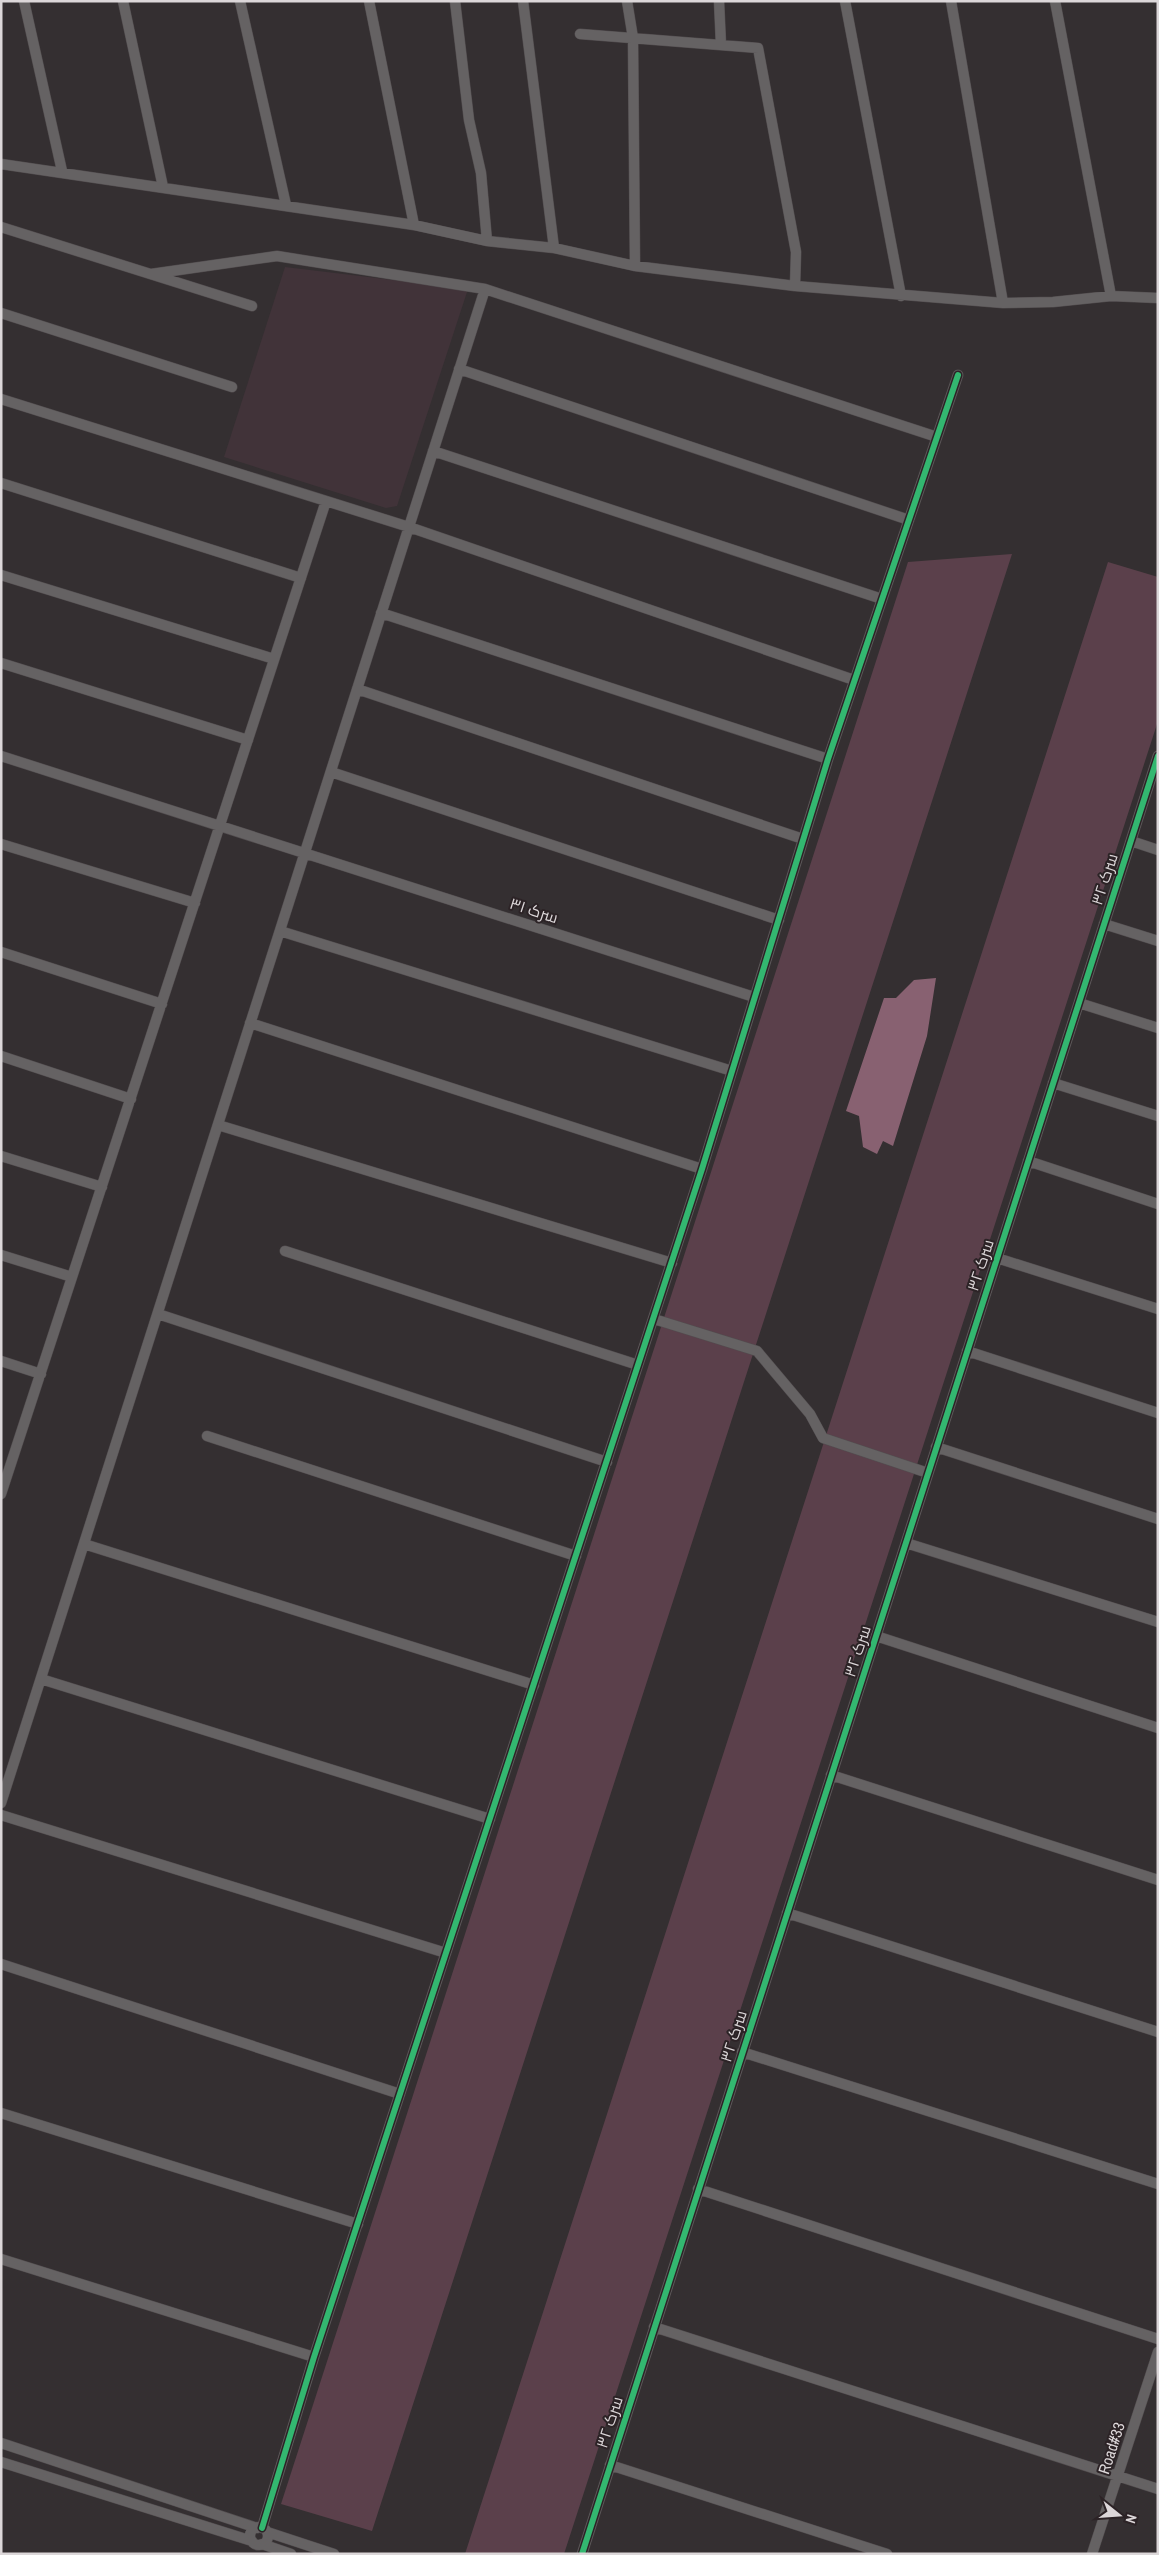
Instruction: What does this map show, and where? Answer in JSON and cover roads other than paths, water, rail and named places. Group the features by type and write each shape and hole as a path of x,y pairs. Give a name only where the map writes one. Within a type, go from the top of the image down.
{"street":[{"path":"24,1 62,171"},
{"path":"123,1 163,187"},
{"path":"240,1 286,206"},
{"path":"369,1 414,225"},
{"path":"455,1 470,120 481,173 487,241"},
{"path":"523,1 554,248"},
{"path":"627,1 633,38 635,266"},
{"path":"719,1 720,45"},
{"path":"845,1 901,296"},
{"path":"951,1 1003,302"},
{"path":"1055,1 1111,296"},
{"path":"580,34 758,48 796,252 795,286"},
{"path":"1,164 62,171 414,225 487,241 554,248 635,266 795,286 901,296 1003,302 1053,302 1111,296 1158,298"},
{"path":"1,227 252,306"},
{"path":"150,274 277,256 485,289 937,438"},
{"path":"1,1803 485,289"},
{"path":"1,313 232,387"},
{"path":"459,369 909,520"},
{"path":"262,2529 314,2357 672,1263 779,920 802,839 958,374"},
{"path":"1,399 409,526 854,680"},
{"path":"433,451 882,599"},
{"path":"1,483 301,578"},
{"path":"1,1494 326,501"},
{"path":"1,575 274,659"},
{"path":"382,612 828,759"},
{"path":"1,663 248,740"},
{"path":"357,689 802,839"},
{"name":"سرک ۳۱","path":"1,756 220,824 754,997"},
{"name":"سرک ۳۲","path":"582,2554 1157,759"},
{"path":"330,772 779,920"},
{"path":"1131,841 1158,850"},
{"path":"1,844 195,903"},
{"path":"1104,924 1158,941"},
{"path":"280,931 732,1071"},
{"path":"1,952 162,1004"},
{"path":"1079,1003 1158,1028"},
{"path":"250,1024 702,1169"},
{"path":"1,1056 131,1099"},
{"path":"1053,1083 1158,1116"},
{"path":"218,1125 672,1263"},
{"path":"1,1156 102,1188"},
{"path":"1028,1161 1158,1204"},
{"path":"285,1250 638,1365"},
{"path":"1,1255 72,1277"},
{"path":"997,1258 1158,1310"},
{"path":"158,1314 607,1462"},
{"path":"654,1318 757,1352 810,1414 823,1438 928,1474"},
{"path":"967,1351 1158,1413"},
{"path":"1,1361 41,1374"},
{"path":"207,1436 576,1556"},
{"path":"936,1447 1158,1519"},
{"path":"906,1543 1158,1622"},
{"path":"84,1544 534,1684"},
{"path":"876,1636 1158,1728"},
{"path":"41,1679 490,1819"},
{"path":"831,1776 1158,1880"},
{"path":"1,1815 446,1953"},
{"path":"787,1913 1158,2032"},
{"path":"1,1964 400,2094"},
{"path":"742,2052 1158,2184"},
{"path":"1,2114 358,2224"},
{"path":"698,2189 1158,2339"},
{"path":"1,2259 314,2357"},
{"path":"654,2327 1158,2489"},
{"name":"Road#33","path":"1092,2554 1158,2352"},
{"path":"1,2443 334,2554"},
{"path":"1,2462 256,2546 291,2554"},
{"path":"610,2466 886,2554"},
{"path":"256,2546 268,2538 262,2529"},
{"path":"256,2546 251,2533 262,2529"}]}
